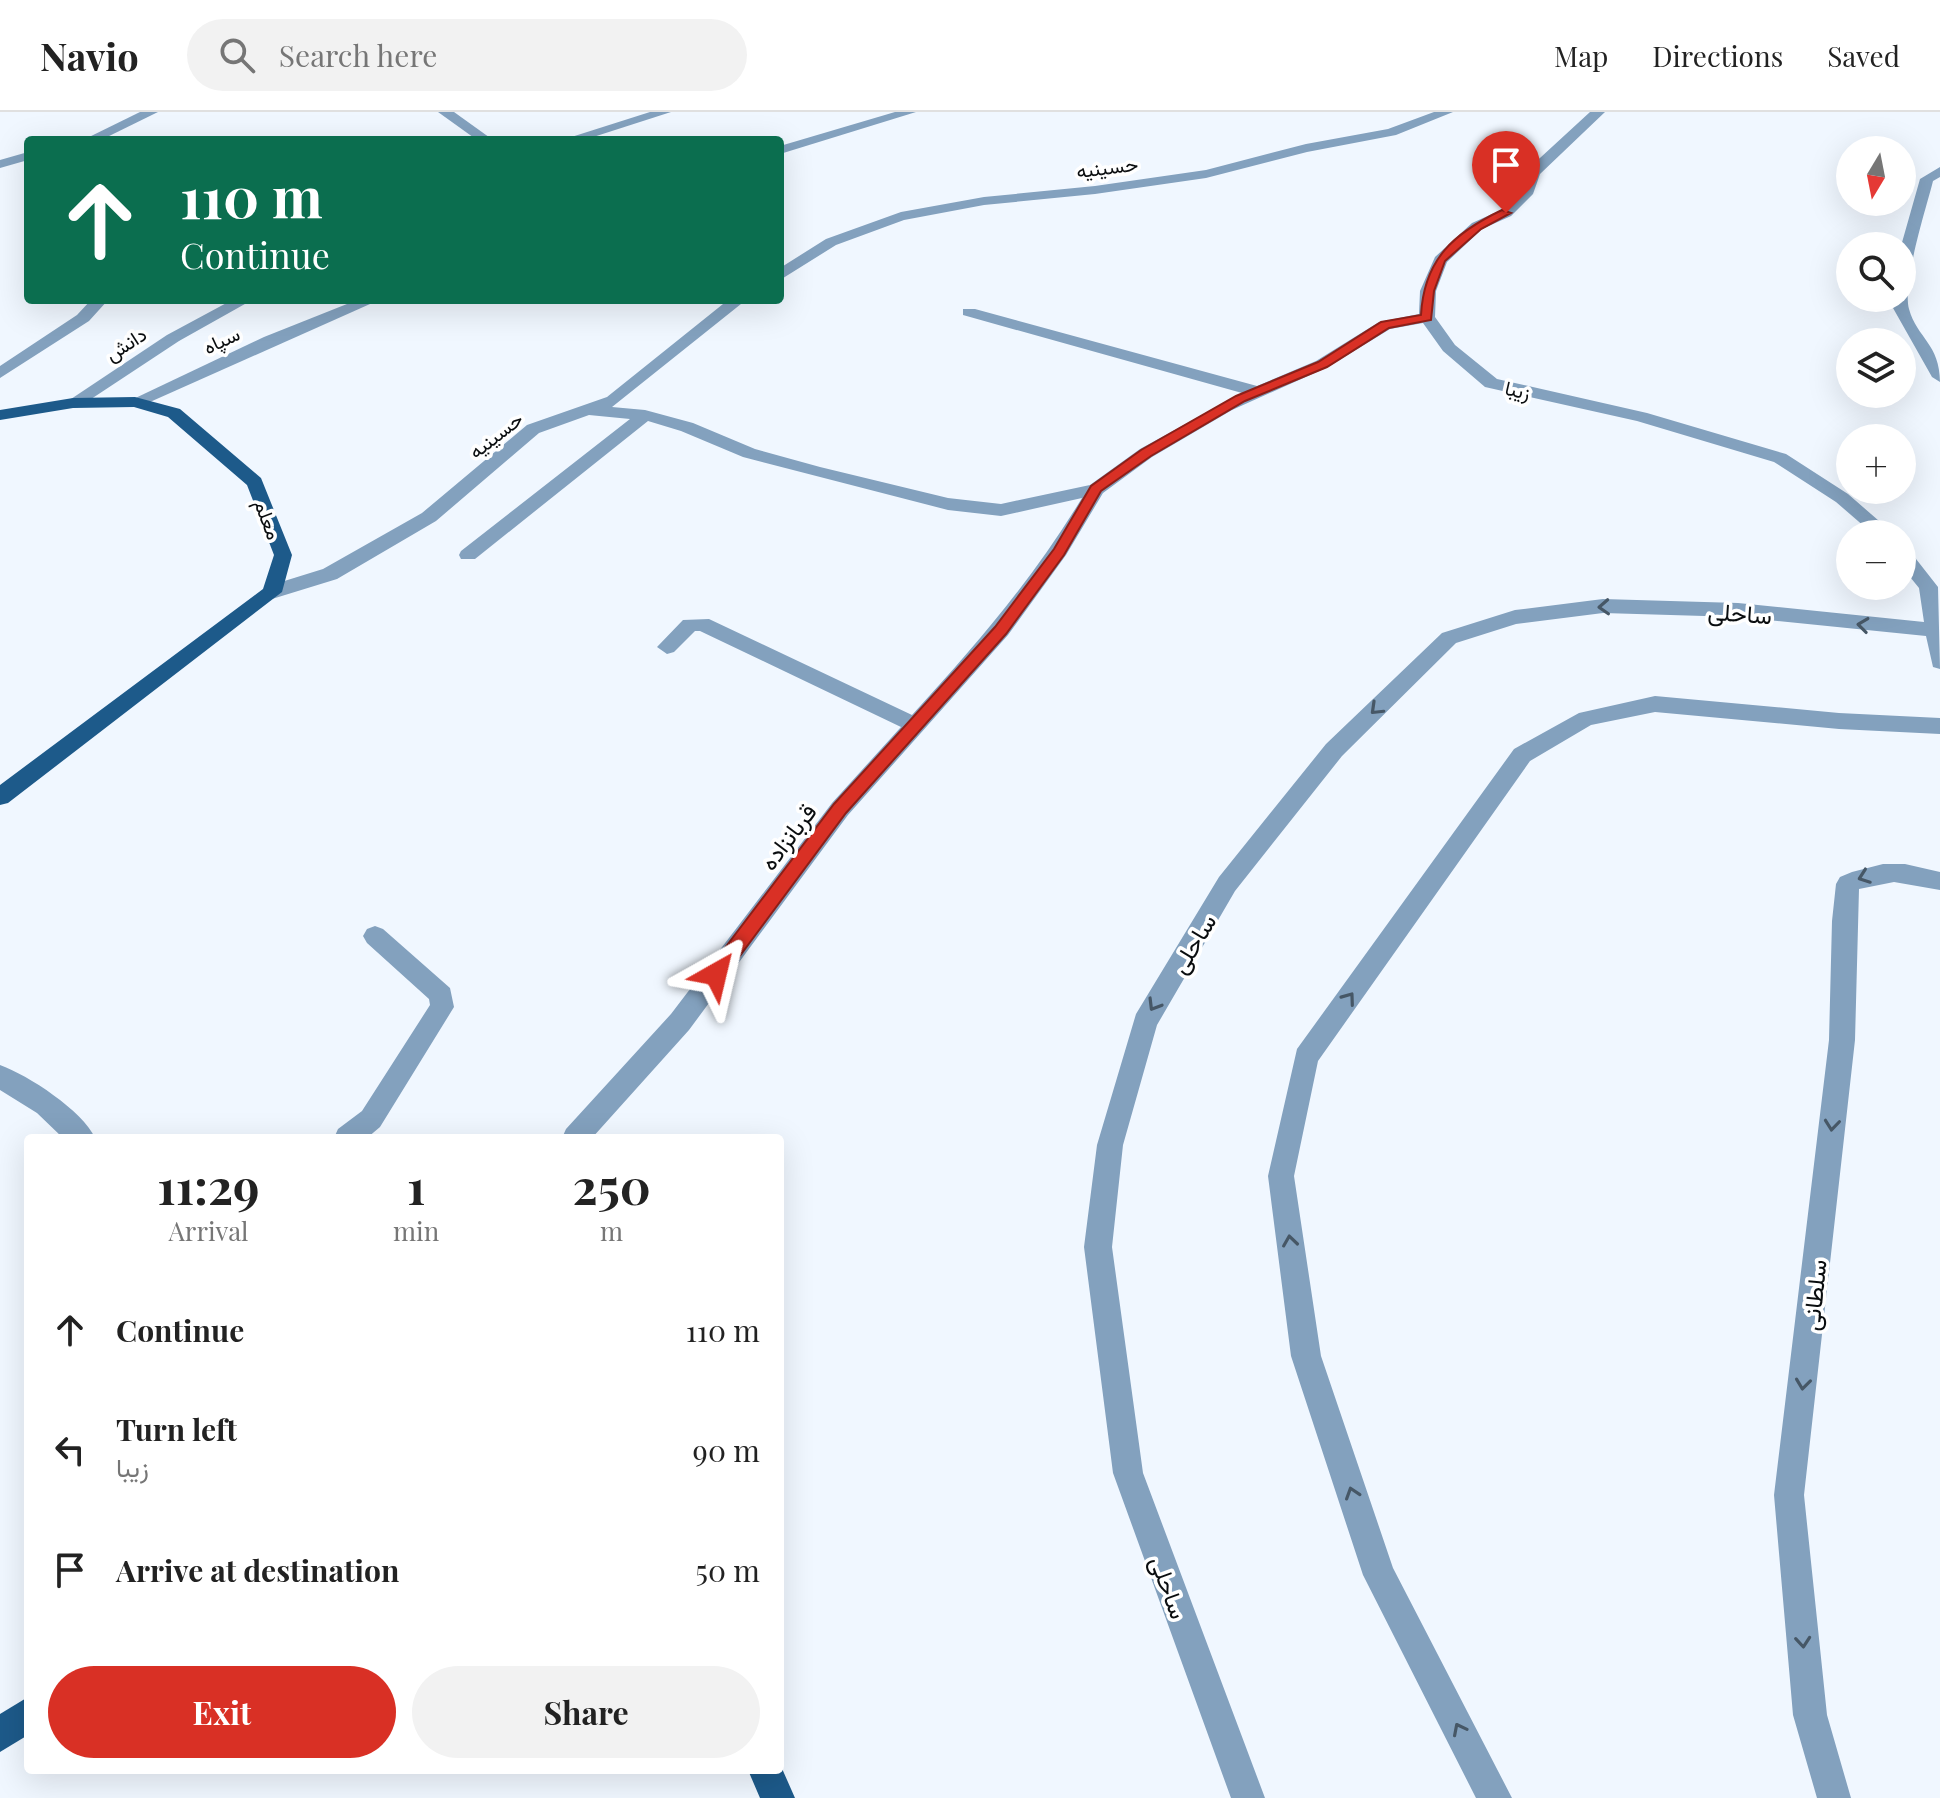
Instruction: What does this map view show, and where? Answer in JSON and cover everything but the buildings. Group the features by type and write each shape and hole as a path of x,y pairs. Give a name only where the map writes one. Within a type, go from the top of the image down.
{"main road":[{"name":"معلم","path":"0,415 73,403 135,402 174,413 255,482 283,555 272,592"},
{"path":"0,797 272,592"},
{"path":"0,1735 24,1717"},
{"path":"767,1774 778,1798"}],"street":[{"path":"99,136 151,112"},
{"path":"445,112 480,136"},
{"path":"583,136 664,112"},
{"path":"784,149 909,112"},
{"name":"حسینیه","path":"784,272 831,242 901,216 984,201 1095,190 1206,174 1306,148 1391,132 1446,112"},
{"path":"589,410 645,415 687,427 749,453 948,504 1001,510 1096,489 1146,453 1255,391 1322,364 1385,325 1427,317 1428,291 1440,260 1477,226 1506,213 1526,194 1533,172 1598,112"},
{"path":"0,164 24,157"},
{"path":"1912,232 1927,179 1940,171"},
{"path":"0,373 83,318 96,304"},
{"name":"دانش","path":"73,403 173,338 237,304"},
{"name":"سپاه","path":"135,402 270,340 361,304"},
{"name":"حسینیه","path":"272,592 330,574 429,517 533,429 613,401 733,304"},
{"path":"969,312 1255,391"},
{"path":"1903,312 1940,377"},
{"name":"زیبا","path":"1427,317 1449,348 1491,383 1641,417 1780,458 1842,498 1868,520"},
{"path":"468,555 645,415"},
{"name":"قربانزاده","path":"579,1134 680,1022 840,809 1001,630 1059,551 1096,489"},
{"path":"1916,572 1928,587 1938,632 1940,662"},
{"name":"ساحلی","path":"1248,1798 1128,1473 1098,1247 1110,1145 1145,1022 1236,871 1334,750 1449,638 1515,617 1603,606 1738,610 1938,632"},
{"path":"667,647 690,625 702,624 917,726"},
{"path":"1495,1798 1379,1575 1306,1356 1281,1176 1306,1057 1522,755 1586,718 1655,704 1839,721 1940,726"},
{"name":"سلطانی","path":"1834,1798 1810,1715 1789,1495 1842,1040 1844,921 1848,884 1867,874 1891,870 1940,881"},
{"path":"352,1134 371,1119 442,1007 441,995 375,936"},
{"path":"0,1076 46,1105 78,1134"}],"route":[{"path":"716,974 840,809 1001,630 1059,551 1096,489 1146,453 1226,406 1322,364 1385,325 1427,317 1428,291 1440,260 1477,226 1506,213"}]}
